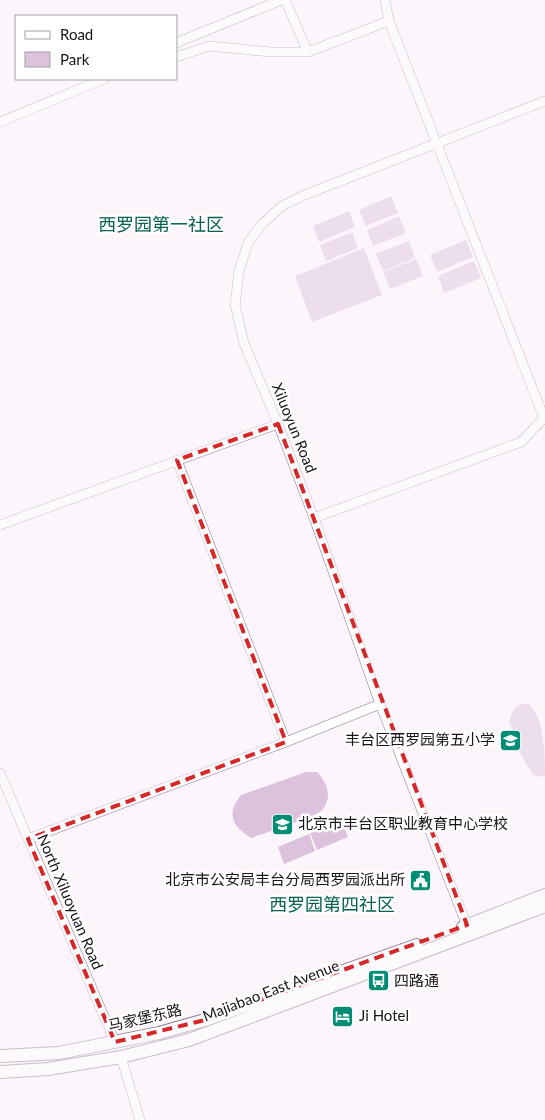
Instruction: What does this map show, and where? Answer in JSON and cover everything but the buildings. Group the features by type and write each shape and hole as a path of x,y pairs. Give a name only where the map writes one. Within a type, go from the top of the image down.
{"main road":[{"name":"马家堡东路","path":"0,1056 59,1052 116,1042 159,1033 205,1020 412,946 468,929 545,895"},
{"name":"Majiabao East Avenue","path":"0,1072 48,1069 120,1057 189,1040 468,929 545,906"}],"street":[{"path":"178,42 281,0"},
{"path":"285,0 308,52"},
{"path":"314,518 521,442 544,417 389,21 386,0"},
{"path":"178,56 210,46 271,52 308,52 389,21"},
{"path":"0,122 102,80"},
{"name":"Xiluoyun Road","path":"468,929 380,704 314,518 244,343 235,305 239,271 248,243 261,225 282,206 302,196 545,101"},
{"path":"0,525 278,424"},
{"path":"177,460 286,742"},
{"path":"28,839 286,742 380,704"},
{"name":"North Xiluoyuan Road","path":"0,773 116,1042"},
{"path":"120,1057 140,1120"}],"highlighted area":[{"path":"278,424 467,925 205,1020 115,1042 28,839 286,742 177,460"}],"green space":[{"path":"391,196 398,213 366,226 359,210"},
{"path":"349,211 355,227 319,242 313,226"},
{"path":"399,216 406,233 373,246 367,230"},
{"path":"352,232 358,248 326,261 320,245"},
{"path":"466,240 473,257 437,272 430,255"},
{"path":"409,241 415,258 383,271 376,254"},
{"path":"364,248 382,295 312,322 295,276"},
{"path":"416,259 423,276 390,289 383,272"},
{"path":"474,261 481,278 444,293 438,276"},
{"path":"527,703 533,709 541,726 545,757 545,776 543,777 533,775 521,755 509,721 517,706"},
{"path":"306,772 317,772 324,781 328,791 327,801 321,811 300,821 251,838 239,829 233,819 233,814 236,802 241,795"},
{"path":"341,820 348,837 317,850 310,833"},
{"path":"309,834 315,851 284,864 278,847"}],"place":[{"name":"丰台区西罗园第五小学","path":"511,740"},
{"name":"北京市丰台区职业教育中心学校","path":"282,824"},
{"name":"北京市公安局丰台分局西罗园派出所","path":"421,880"},
{"name":"四路通","path":"378,981"},
{"name":"Ji Hotel","path":"343,1016"}],"district":[{"name":"西罗园第一社区","path":"161,225"},
{"name":"西罗园第四社区","path":"332,905"}]}
